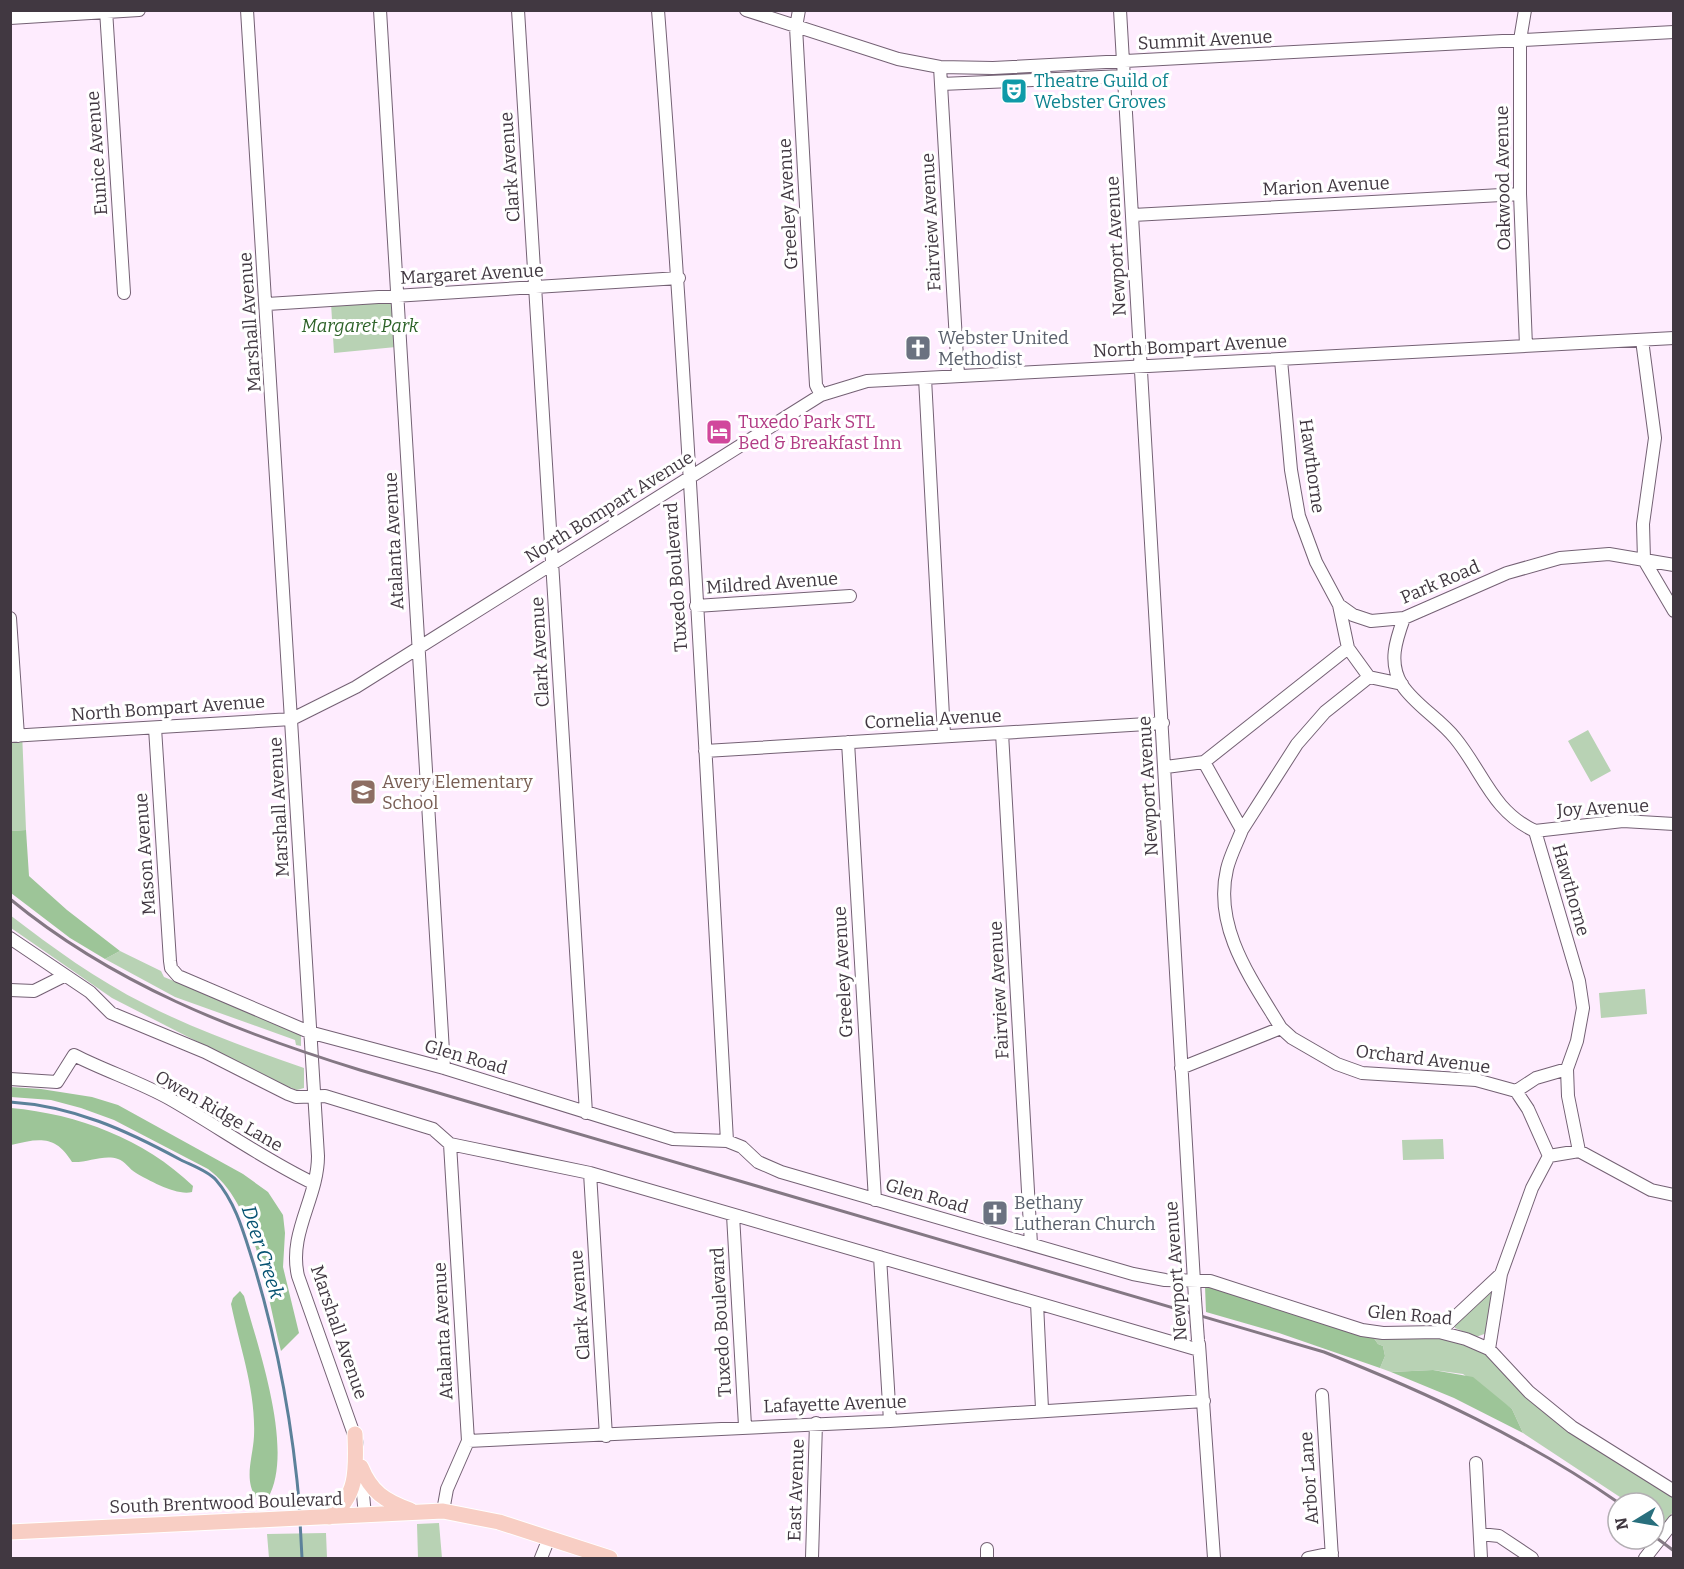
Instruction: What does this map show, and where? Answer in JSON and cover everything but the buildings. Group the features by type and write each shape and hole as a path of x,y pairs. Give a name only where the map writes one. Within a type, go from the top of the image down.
{"main road":[{"path":"322,1518 337,1512 352,1492 356,1466 355,1434"},
{"path":"361,1467 367,1482 378,1495 415,1512"},
{"name":"South Brentwood Boulevard","path":"10,1532 443,1512 499,1522 610,1558"}],"street":[{"path":"10,18 139,10"},
{"name":"Marshall Avenue","path":"247,10 267,304 318,1164 298,1234 297,1269 355,1434 361,1467 364,1516"},
{"name":"Atalanta Avenue","path":"380,10 444,1068"},
{"name":"Clark Avenue","path":"518,10 586,1113"},
{"name":"Tuxedo Boulevard","path":"658,10 679,278 688,480 727,1141"},
{"name":"Summit Avenue","path":"746,10 898,59 940,67 1124,69 1520,40 1674,32"},
{"name":"Greeley Avenue","path":"799,10 796,27 816,385 822,395"},
{"name":"Newport Avenue","path":"1120,10 1166,767 1195,1299 1214,1558"},
{"name":"Oakwood Avenue","path":"1525,10 1520,40 1520,194 1526,346"},
{"name":"Eunice Avenue","path":"106,11 124,293"},
{"name":"Fairview Avenue","path":"940,67 958,375"},
{"path":"941,84 1124,69"},
{"name":"Marion Avenue","path":"1133,215 1520,194"},
{"name":"Margaret Avenue","path":"267,304 679,278"},
{"name":"North Bompart Avenue","path":"14,736 292,719 356,687 822,395 867,381 1674,338"},
{"path":"1642,340 1655,438 1643,524 1644,560 1674,611"},
{"name":"Hawthorne","path":"1281,360 1291,470 1299,516 1316,562 1340,605"},
{"path":"925,378 944,735"},
{"name":"Park Road","path":"1340,605 1353,615 1371,621 1404,618 1538,563 1560,558 1609,554 1674,565"},
{"name":"Mildred Avenue","path":"696,606 850,596"},
{"path":"1340,605 1348,648 1370,677 1402,684"},
{"path":"10,618 14,736"},
{"name":"Hawthorne","path":"1404,618 1393,650 1402,684 1455,738 1496,800 1516,822 1535,831 1579,981 1583,1008 1577,1041 1567,1069 1568,1096 1580,1151"},
{"path":"1166,767 1204,762 1348,648"},
{"path":"1181,1068 1281,1028 1236,950 1224,917 1227,870 1242,830 1298,744 1325,712 1370,677"},
{"name":"Cornelia Avenue","path":"705,751 1163,723"},
{"name":"Mason Avenue","path":"154,728 170,961 171,968 178,976"},
{"name":"Fairview Avenue","path":"1002,733 1031,1244"},
{"name":"Greeley Avenue","path":"848,742 875,1200"},
{"path":"1204,762 1242,830"},
{"name":"Joy Avenue","path":"1535,831 1623,821 1674,824"},
{"path":"10,938 90,992 111,1013 205,1052 296,1097 325,1096 433,1129 450,1144 590,1173 1037,1303 1199,1345"},
{"path":"10,990 34,991 64,976"},
{"name":"Glen Road","path":"178,976 309,1032 444,1068 673,1139 727,1141 741,1147 758,1162 781,1172 1133,1274 1165,1280 1210,1281 1362,1330 1383,1334 1439,1332 1466,1339 1489,1349 1529,1392 1572,1427 1674,1491"},
{"name":"Orchard Avenue","path":"1281,1028 1292,1038 1337,1064 1362,1073 1476,1080 1516,1091"},
{"name":"Owen Ridge Lane","path":"10,1079 57,1082 74,1055 168,1098 234,1137 264,1159 313,1184"},
{"path":"1549,1156 1528,1109 1516,1091 1536,1078 1567,1069"},
{"name":"Atalanta Avenue","path":"443,1512 447,1489 468,1441 450,1144"},
{"path":"1549,1156 1580,1151 1651,1190 1674,1195"},
{"path":"1489,1349 1501,1275 1532,1188 1549,1156"},
{"name":"Clark Avenue","path":"590,1173 606,1436"},
{"name":"Tuxedo Boulevard","path":"733,1215 745,1426"},
{"path":"880,1257 890,1421"},
{"path":"1439,1332 1501,1275"},
{"path":"1037,1303 1042,1409"},
{"name":"Arbor Lane","path":"1322,1395 1332,1556"},
{"name":"Lafayette Avenue","path":"468,1441 606,1436 745,1426 890,1421 1042,1409 1204,1401"},
{"name":"East Avenue","path":"812,1558 816,1423"},
{"path":"1476,1463 1481,1558"},
{"path":"1645,1558 1674,1521"},
{"path":"1480,1534 1499,1536 1532,1558"},
{"path":"541,1558 549,1538"},
{"path":"1308,1558 1332,1556"}],"green space":[{"name":"Margaret Park","path":"392,302 396,347 334,353 331,303"},
{"path":"1588,730 1611,771 1591,782 1568,741"},
{"path":"11,731 22,731 26,830 11,831"},
{"path":"26,830 29,876 67,910 120,951 105,959 70,938 11,893 11,831"},
{"path":"10,915 76,963 145,1004 203,1031 304,1068 304,1088 297,1090 278,1083 112,998 11,928"},
{"path":"120,951 161,971 164,977 301,1033 301,1046 296,1045 295,1040 175,997 105,959"},
{"path":"1645,989 1647,1014 1601,1018 1599,993"},
{"path":"11,1087 92,1097 118,1105 243,1174 268,1192 283,1215 285,1233 283,1267 299,1333 281,1351 249,1227 225,1185 208,1169 114,1120 51,1100 11,1097"},
{"path":"11,1108 61,1116 132,1142 174,1169 193,1186 192,1192 179,1192 156,1184 136,1173 118,1159 72,1162 60,1147 46,1141 38,1140 11,1145"},
{"path":"1443,1139 1444,1159 1403,1160 1402,1140"},
{"path":"1205,1286 1373,1337 1378,1344 1383,1346 1385,1356 1380,1368 1279,1333 1206,1312"},
{"path":"1491,1290 1494,1291 1487,1333 1476,1337 1455,1328 1454,1325"},
{"path":"240,1291 244,1296 265,1370 276,1427 278,1454 275,1478 268,1498 257,1499 250,1484 254,1436 253,1403 231,1304"},
{"path":"1373,1337 1445,1337 1483,1352 1664,1491 1611,1491 1523,1433 1512,1409 1463,1374 1433,1370 1391,1372 1380,1368 1385,1356 1383,1346 1378,1344"},
{"path":"1433,1370 1473,1377 1512,1409 1523,1433 1454,1398 1391,1372"},
{"path":"1666,1493 1673,1498 1673,1512 1666,1521"},
{"path":"439,1523 442,1558 418,1558 417,1524"},
{"path":"326,1533 327,1558 269,1558 267,1534"}],"waterway":[{"name":"Deer Creek","path":"10,1102 33,1104 98,1121 204,1171 213,1177 223,1189 243,1230 270,1324 289,1417 300,1512"},
{"name":"Deer Creek","path":"300,1521 302,1558"}],"railway":[{"path":"10,899 49,929 90,956 133,980 176,1002 267,1039 360,1070 1324,1352 1476,1419 1549,1458 1606,1494"},
{"path":"1666,1545 1674,1551"}],"place":[{"name":"Theatre Guild of Webster Groves","path":"1014,91"},
{"name":"Webster United Methodist","path":"918,348"},
{"name":"Tuxedo Park STL Bed & Breakfast Inn","path":"719,432"},
{"name":"Avery Elementary School","path":"363,792"},
{"name":"Bethany Lutheran Church","path":"995,1213"}]}
